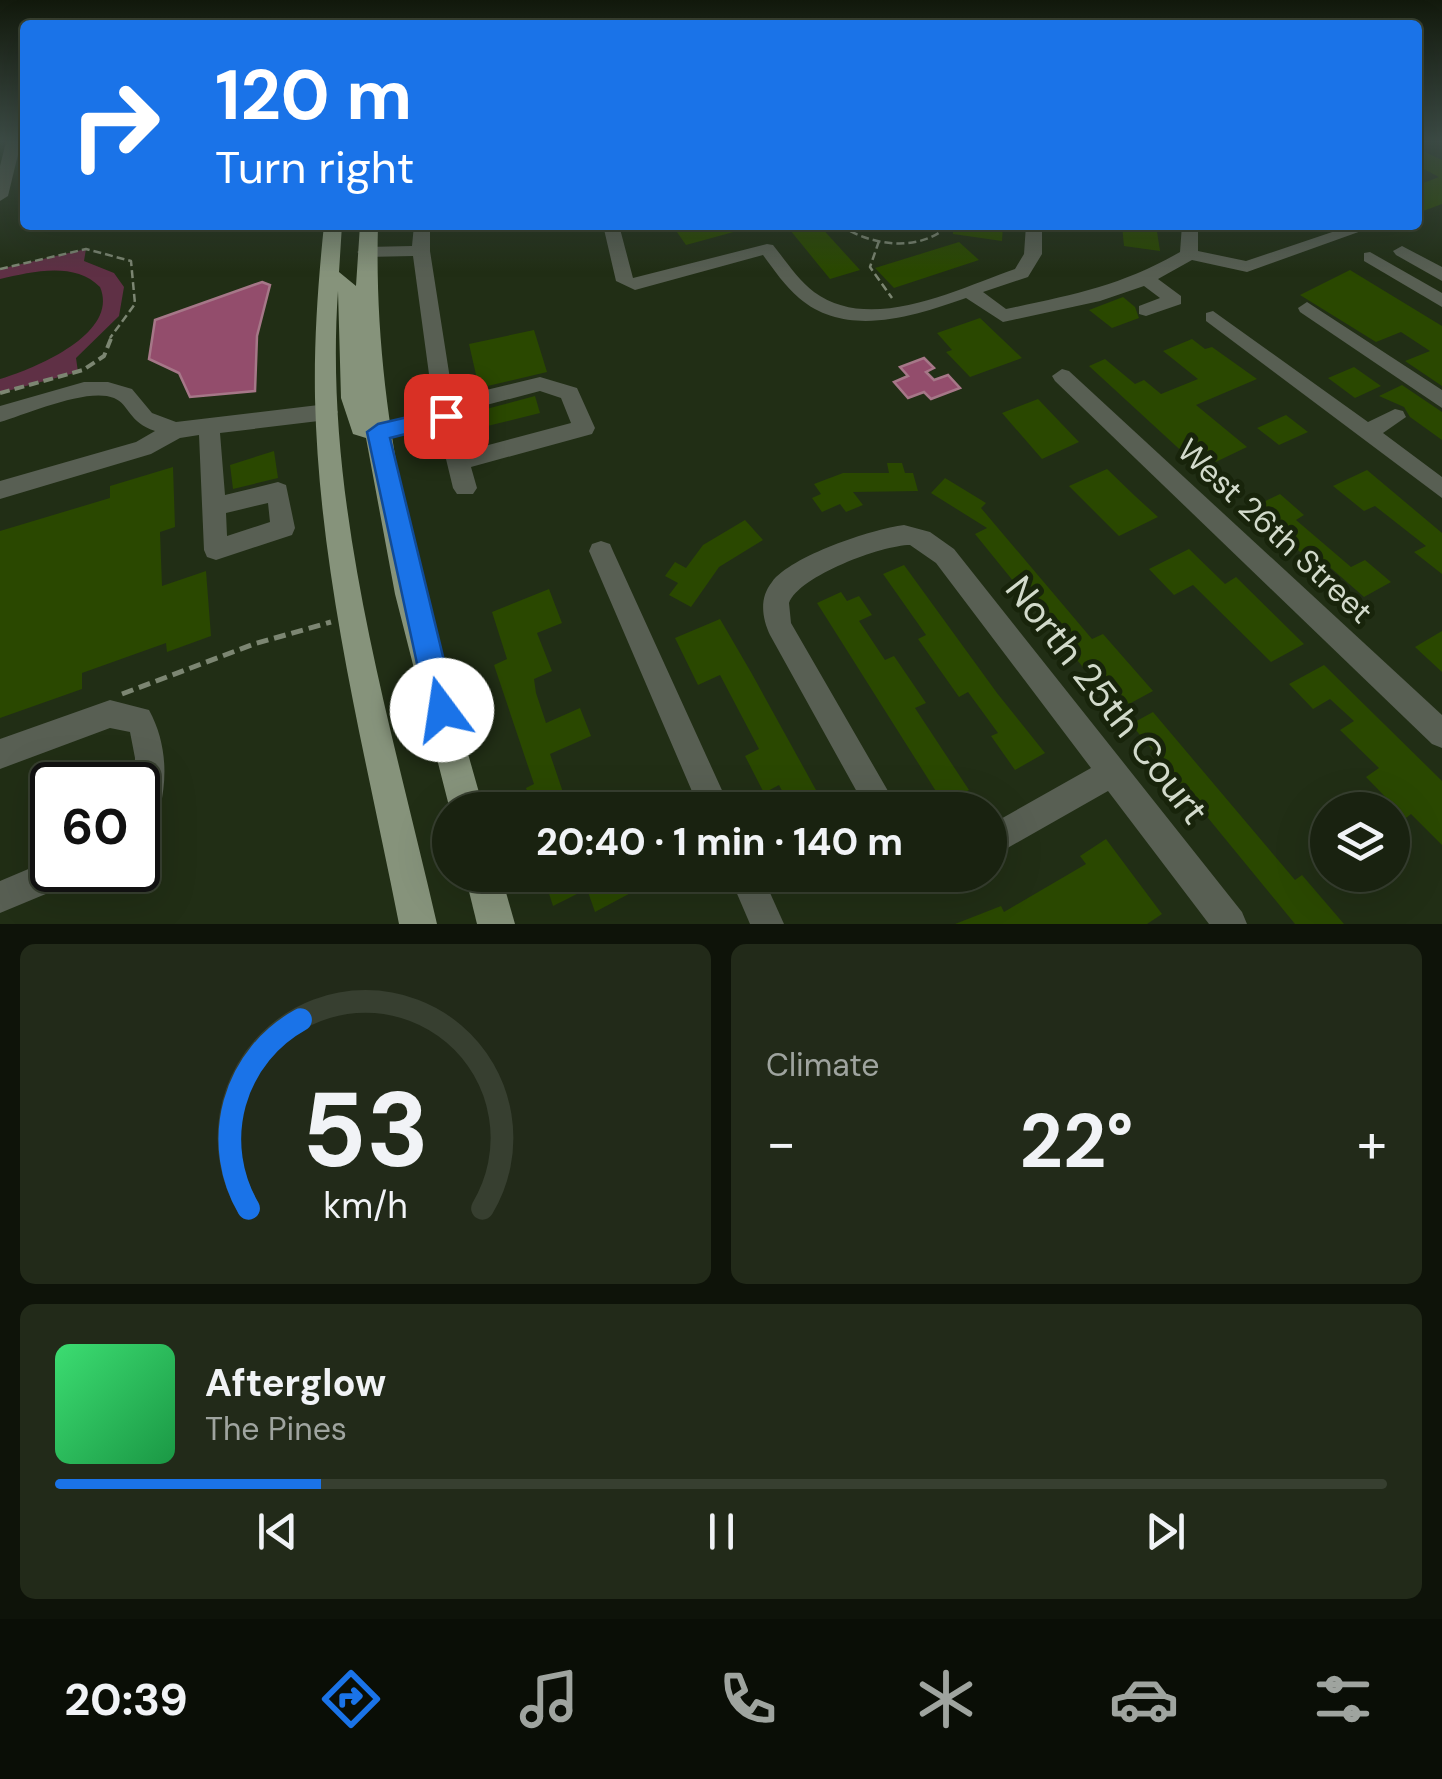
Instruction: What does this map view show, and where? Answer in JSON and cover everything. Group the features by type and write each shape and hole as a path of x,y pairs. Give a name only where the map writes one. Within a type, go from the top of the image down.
{"main road":[{"path":"418,924 337,509 327,412 327,273 333,232 367,239 368,358 378,432 462,792"},
{"path":"327,273 348,289 353,398 362,428 378,432"},
{"path":"488,892 496,924"}],"street":[{"path":"422,230 420,251 445,412 466,488"},
{"path":"612,230 625,281 635,284 767,249 805,294 824,306 868,315 904,311 1022,273 1033,254 1034,230"},
{"path":"1188,254 1190,230"},
{"path":"969,291 992,312 1013,316 1146,279 1188,254 1248,268 1356,230"},
{"path":"367,239 420,251"},
{"path":"1402,251 1442,274"},
{"path":"1370,257 1442,301"},
{"path":"1146,279 1174,300 1146,310"},
{"path":"1307,308 1442,400"},
{"path":"1213,317 1439,484"},
{"name":"West 26th Street","path":"1062,376 1442,734"},
{"path":"378,432 551,383 570,392 584,428 458,462"},
{"path":"0,414 84,389 108,389 125,394 144,419 175,430"},
{"path":"0,490 143,448 175,430 327,412"},
{"path":"1366,432 1395,417"},
{"path":"209,426 213,507"},
{"name":"North 25th Court","path":"874,792 779,627 775,606 782,588 797,575 890,537 912,536 946,556 1230,924"},
{"path":"600,550 708,792"},
{"path":"0,754 110,714 139,720 146,729 148,762"},
{"path":"1007,832 1112,772"},
{"path":"0,898 30,885"},
{"path":"753,892 767,924"}],"path":[{"path":"848,230 879,242 920,240 937,236 943,230"},
{"path":"879,242 870,267 874,278 904,311"},
{"path":"0,269 86,250 130,262 135,304 107,342 104,356 83,370 0,393"},
{"path":"107,698 254,644 340,619"}],"shaded area":[{"path":"86,249 84,261 114,273 124,287 119,316 76,358 78,372 0,393 0,379 51,358 86,334 103,304 100,287 78,274 52,271 0,279 0,269"},
{"path":"262,282 270,285 257,336 255,391 190,397 179,373 149,359 155,320"},
{"path":"924,358 934,368 926,372 934,380 948,375 960,388 931,399 924,392 908,398 894,382 908,376 900,367"}],"building":[{"path":"1422,185 1442,185 1442,204 1422,212"},
{"path":"676,230 741,230 686,245"},
{"path":"790,230 824,230 860,270 830,279"},
{"path":"953,230 1003,230 1002,241 953,234"},
{"path":"1122,230 1157,230 1160,251 1124,246"},
{"path":"959,242 979,260 894,288 875,268"},
{"path":"1350,270 1442,326 1442,386 1405,361 1430,351 1401,332 1376,342 1300,295"},
{"path":"1123,297 1135,307 1139,318 1112,328 1089,310"},
{"path":"980,318 1022,358 970,377 946,352 952,350 937,333"},
{"path":"534,330 547,372 479,388 469,344"},
{"path":"1192,339 1205,349 1212,347 1257,379 1196,405 1247,447 1201,469 1089,366 1105,359 1135,384 1144,380 1161,394 1198,379 1163,351"},
{"path":"1354,367 1381,386 1355,398 1328,378"},
{"path":"1402,385 1442,412 1442,440 1410,417 1404,407 1379,396"},
{"path":"535,396 540,413 475,429 471,413"},
{"path":"1038,399 1079,442 1042,459 1002,413"},
{"path":"1286,415 1308,432 1279,445 1257,428"},
{"path":"274,451 278,478 233,489 230,465"},
{"path":"887,463 902,463 905,473 913,473 918,491 853,492 863,505 846,512 840,504 822,512 812,498 821,494 814,484 843,473 889,473"},
{"path":"173,467 175,527 160,532 162,586 206,571 211,636 167,652 166,643 82,673 82,689 0,718 0,531 110,498 110,486"},
{"path":"1107,469 1158,517 1119,536 1069,486"},
{"path":"1367,470 1442,533 1442,574 1414,552 1426,546 1375,506 1364,511 1333,486"},
{"path":"945,478 986,503 981,508 1092,639 1103,634 1153,691 1129,704 1097,666 1086,671 975,534 987,528 931,493"},
{"path":"1280,494 1304,515 1296,520 1351,567 1365,560 1391,582 1364,597 1316,555 1308,559 1251,508"},
{"path":"745,520 763,540 719,567 691,607 669,595 678,583 665,576 675,562 686,568 703,545"},
{"path":"1189,549 1225,584 1236,577 1304,644 1271,662 1193,585 1174,595 1149,569"},
{"path":"904,565 1045,753 1015,770 991,736 998,733 968,692 959,697 918,639 926,635 883,574"},
{"path":"549,589 562,623 537,633 552,671 534,679 536,693 546,723 580,708 591,736 550,754 563,792 527,792 526,788 534,784 494,665 507,659 492,612"},
{"path":"841,592 847,601 859,596 872,615 859,621 885,660 894,656 926,703 915,708 969,790 936,792 817,603"},
{"path":"720,619 817,792 783,792 779,785 763,792 745,756 759,749 720,675 698,685 675,638"},
{"path":"1442,631 1442,672 1415,647"},
{"path":"1324,665 1442,781 1442,845 1410,815 1410,792 1381,792 1366,777 1379,768 1340,730 1354,721 1330,699 1313,709 1289,684"},
{"path":"1153,712 1295,880 1302,875 1310,884 1310,892 1317,892 1344,924 1295,924 1131,724"},
{"path":"1106,839 1162,914 1147,924 955,924 1001,906 1004,912 1086,864 1080,856"},
{"path":"548,892 581,892 553,906"},
{"path":"588,892 632,892 595,912"}],"route":[{"path":"442,710 378,432 446,416"}]}
